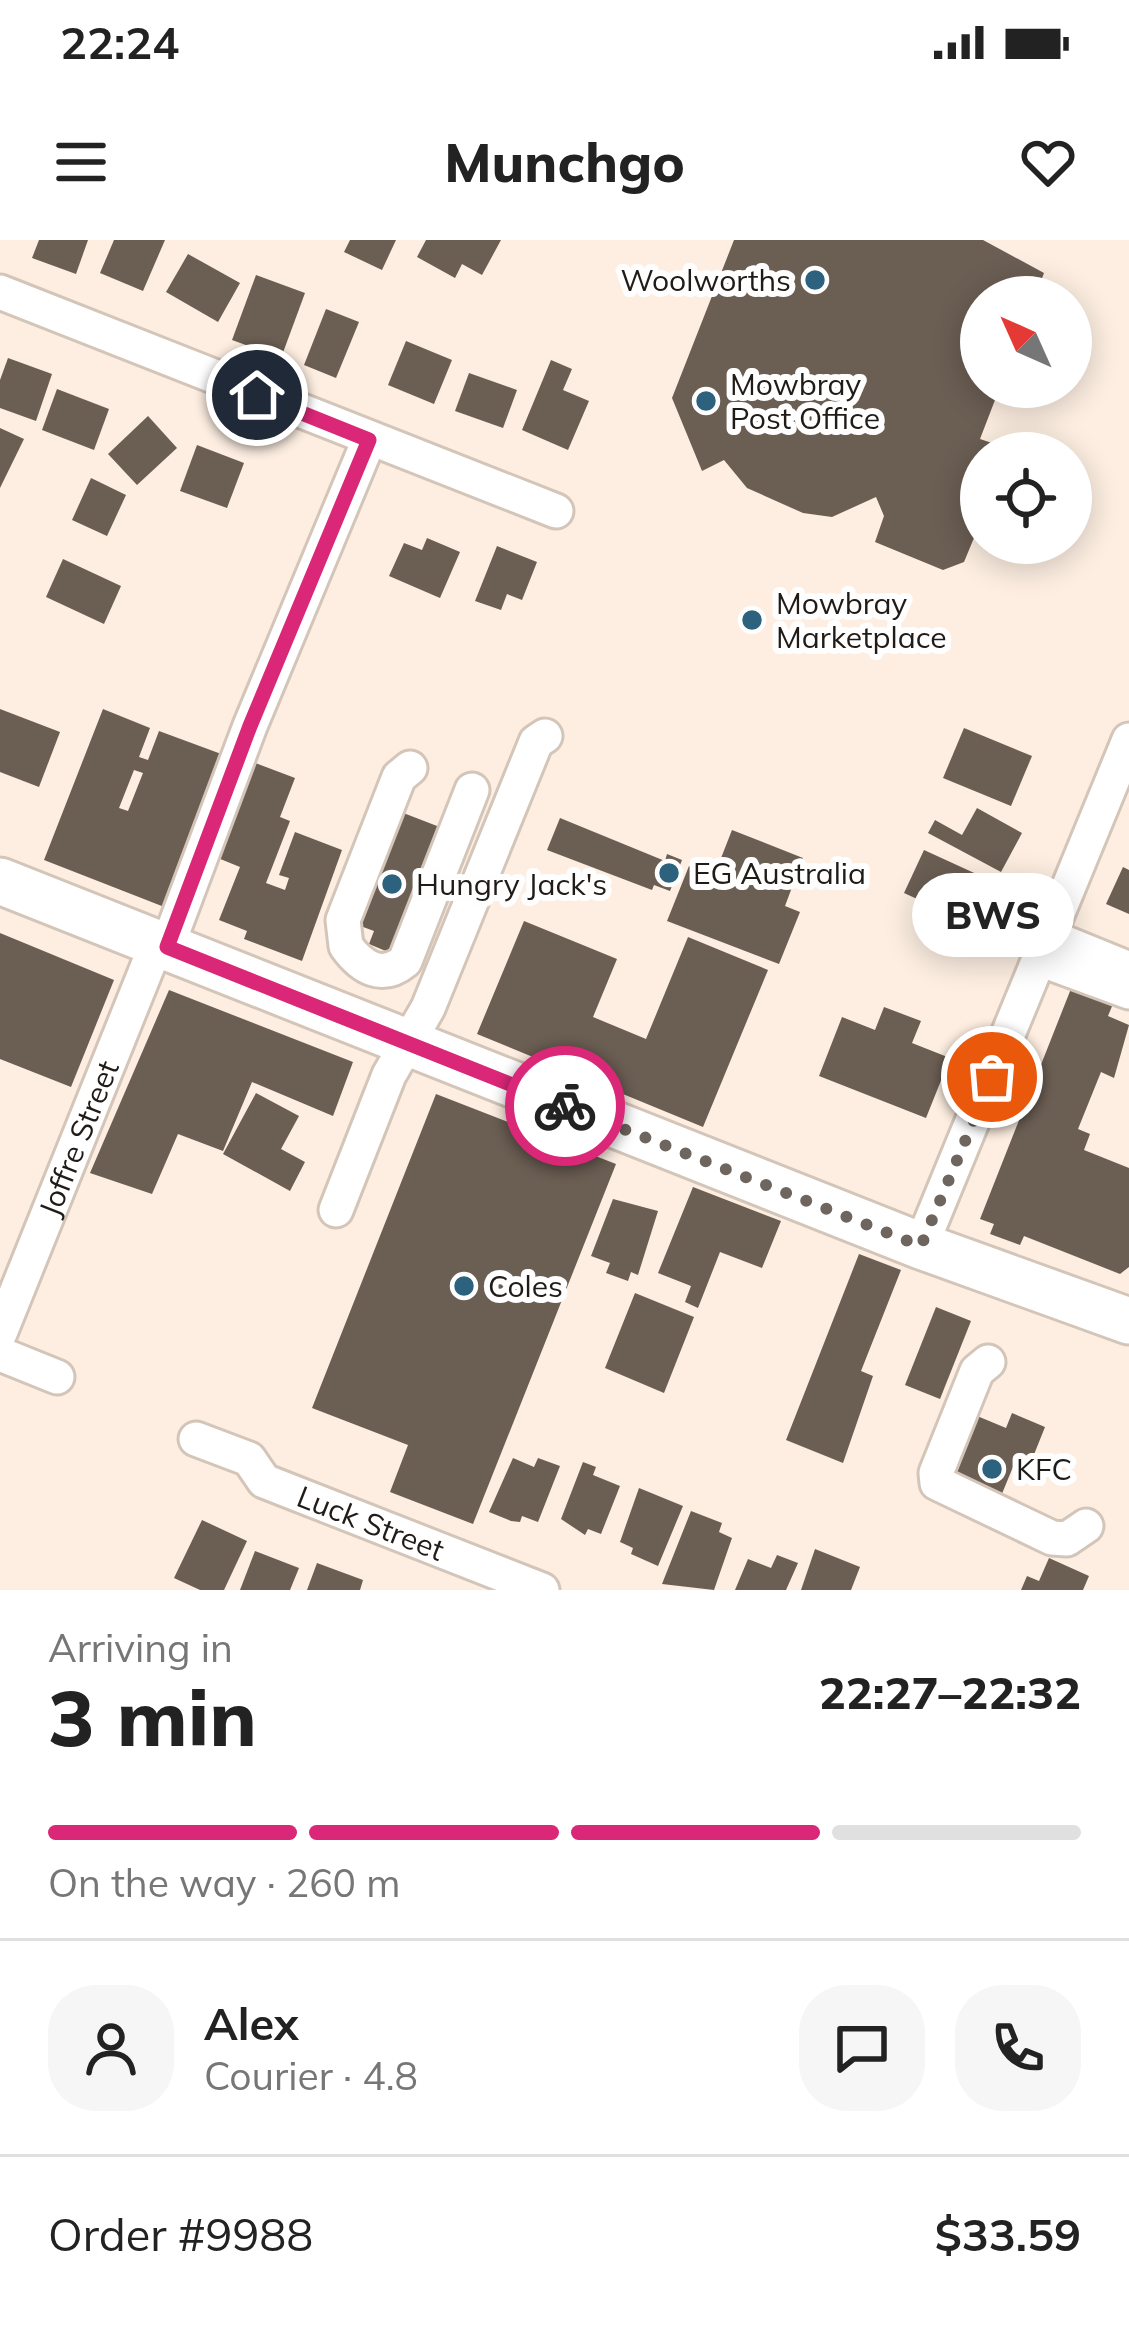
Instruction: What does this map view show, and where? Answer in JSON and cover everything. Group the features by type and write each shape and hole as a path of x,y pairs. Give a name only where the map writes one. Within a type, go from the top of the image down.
{"main road":[{"path":"0,881 921,1246 1129,1321"}],"street":[{"path":"0,292 556,511"},
{"name":"Joffre Street","path":"0,1333 369,440"},
{"path":"336,1210 407,1042 428,1008 536,742 545,736"},
{"path":"921,1246 1129,740"},
{"path":"410,768 399,777 343,920 346,946 371,970 385,972 405,961 472,790"},
{"path":"1047,948 1129,969"},
{"path":"1047,948 1129,980"},
{"path":"1047,948 1129,992"},
{"path":"0,1354 57,1377"},
{"path":"988,1362 977,1371 936,1473 938,1483 1052,1538 1066,1539 1086,1526"},
{"name":"Luck Street","path":"196,1439 249,1459 264,1481 542,1590"}],"building":[{"path":"39,240 88,240 76,274 32,258"},
{"path":"114,240 165,240 143,291 100,273"},
{"path":"350,240 396,240 382,270 344,252"},
{"path":"426,240 501,240 482,275 462,264 455,278 417,257"},
{"name":"Mowbray Marketplace","path":"734,240 983,240 1044,273 960,276 960,408 992,408 983,432 960,432 960,564 943,570 875,542 884,516 876,497 832,517 803,513 747,488 724,460 702,471 672,398"},
{"path":"188,254 240,283 218,322 166,292"},
{"path":"256,275 305,293 281,358 232,340"},
{"path":"326,309 359,322 336,378 304,365"},
{"path":"406,341 452,360 434,404 388,385"},
{"path":"8,358 52,374 36,421 0,408 0,380"},
{"path":"551,360 572,369 563,390 589,401 568,450 522,430"},
{"path":"469,373 517,390 503,428 455,411"},
{"path":"57,389 109,409 94,450 42,430"},
{"path":"148,416 177,448 137,485 108,454"},
{"path":"0,428 24,439 0,488"},
{"path":"197,445 244,463 227,508 180,491"},
{"path":"91,478 126,495 107,536 72,520"},
{"path":"427,538 460,552 440,598 389,576 404,543 422,550"},
{"path":"497,546 537,562 522,600 507,594 501,610 475,601"},
{"path":"63,559 121,586 104,624 46,597"},
{"path":"0,709 60,732 39,787 0,772"},
{"path":"103,709 150,728 139,757 148,760 159,731 224,755 172,910 44,860","holes":["134,770 143,773 128,811 119,808"]},
{"path":"964,728 1032,756 1011,806 943,778"},
{"path":"245,759 295,778 280,817 290,821 266,883 285,890 289,878 279,875 295,832 342,850 302,961 244,939 247,931 219,920 240,867 208,854"},
{"path":"977,808 1022,833 1001,872 928,833 935,820 962,835"},
{"name":"Hungry Jack's","path":"393,809 450,831 400,957 369,944 374,931 355,924"},
{"path":"560,818 665,861 667,854 682,860 670,891 654,885 652,890 547,850"},
{"path":"732,830 803,858 785,906 800,912 779,964 667,921 689,866 714,876"},
{"path":"924,850 983,877 963,920 904,893"},
{"path":"1123,867 1129,870 1129,914 1106,904"},
{"path":"524,921 617,959 593,1017 646,1039 688,937 768,970 703,1127 477,1034"},
{"path":"0,933 114,980 71,1087 0,1059"},
{"path":"1078,971 1120,987 1108,1016 1129,1025 1114,1078 1101,1072 1078,1129 1090,1134 1084,1150 1129,1168 1129,1267 1120,1274 1024,1236 1020,1245 990,1234 994,1224 980,1219"},
{"path":"169,990 353,1062 333,1116 252,1082 223,1151 178,1134 152,1194 90,1173"},
{"path":"884,1007 921,1021 912,1043 950,1058 926,1118 819,1076 842,1017 875,1030"},
{"path":"256,1093 299,1116 281,1149 305,1162 290,1191 223,1154"},
{"name":"Coles","path":"436,1094 616,1164 473,1524 390,1492 408,1445 312,1408"},
{"path":"693,1187 781,1221 762,1268 720,1252 698,1308 685,1302 691,1286 658,1273"},
{"path":"613,1199 658,1211 638,1275 631,1272 628,1281 606,1273 610,1263 591,1256"},
{"path":"859,1254 901,1270 861,1371 873,1376 843,1463 786,1440"},
{"path":"635,1293 694,1317 664,1393 605,1368"},
{"path":"936,1307 971,1321 940,1399 905,1385"},
{"path":"970,1413 1006,1428 1012,1413 1045,1427 1029,1467 1015,1462 999,1501 943,1479"},
{"path":"513,1458 534,1467 538,1458 560,1466 538,1522 522,1516 520,1522 511,1521 489,1512"},
{"path":"583,1462 596,1467 593,1475 620,1486 601,1534 588,1529 585,1535 561,1519"},
{"path":"639,1488 683,1506 658,1566 631,1554 633,1548 620,1542"},
{"path":"691,1511 722,1523 719,1532 732,1538 714,1590 662,1584"},
{"path":"202,1520 247,1541 224,1590 200,1590 174,1578"},
{"path":"815,1549 860,1567 851,1590 801,1590"},
{"path":"255,1551 299,1568 290,1590 240,1590"},
{"path":"777,1555 798,1563 786,1590 735,1590 748,1559 771,1568"},
{"path":"1049,1558 1089,1576 1083,1590 1021,1590 1027,1576 1039,1581"},
{"path":"317,1563 363,1580 360,1590 307,1590"}],"way so far":[{"path":"565,1106 921,1246 992,1077"}],"place":[{"name":"Woolworths","path":"815,280"},
{"name":"Mowbray Post Office","path":"706,401"},
{"name":"Mowbray Marketplace","path":"752,620"},
{"name":"EG Australia","path":"669,873"},
{"name":"Hungry Jack's","path":"392,884"},
{"name":"BWS","path":"992,1077"},
{"name":"Coles","path":"464,1286"},
{"name":"KFC","path":"992,1469"}],"route":[{"path":"257,395 369,440 250,726 167,947 565,1106"}]}
